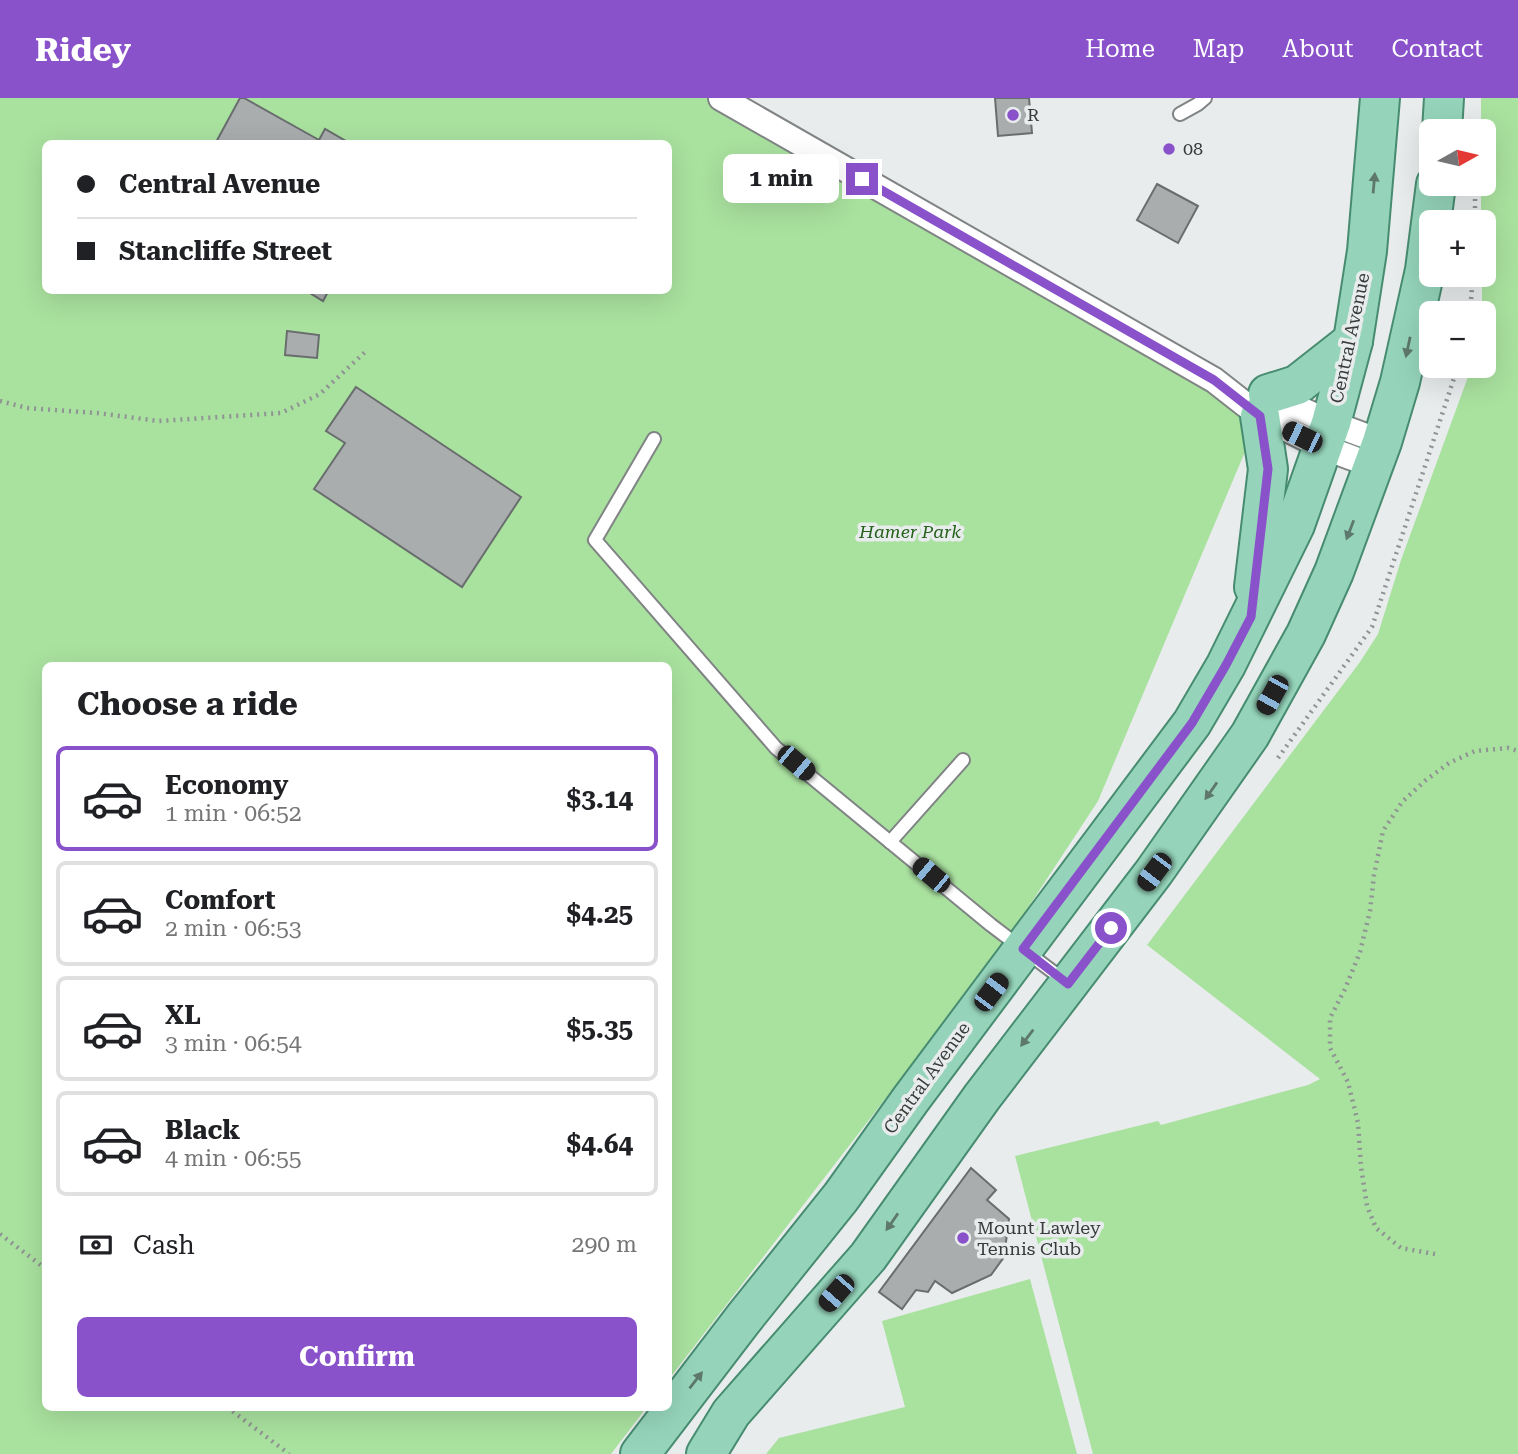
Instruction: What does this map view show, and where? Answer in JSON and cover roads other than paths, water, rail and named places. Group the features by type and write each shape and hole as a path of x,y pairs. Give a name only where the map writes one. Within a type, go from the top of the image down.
{"main road":[{"name":"Central Avenue","path":"640,1454 841,1197 1192,723 1226,665 1295,525 1327,435 1353,341 1367,251 1380,98"},
{"path":"1443,119 1444,98"},
{"path":"706,1454 731,1413 868,1257 982,1097 1154,872 1250,735 1306,634 1334,572 1378,454 1400,382 1425,270 1434,196"},
{"path":"1251,617 1268,469 1264,405 1297,385 1353,341"},
{"path":"911,1099 948,1092 982,1097"}],"street":[{"path":"721,98 1214,380 1327,435 1378,454"}],"lane":[{"path":"1180,114 1205,98"},
{"path":"654,439 595,540 776,748 1068,984"},
{"path":"890,842 964,760"}],"place":[{"name":"R","path":"1013,115"},
{"name":"08","path":"1169,149"},
{"name":"Mount Lawley Tennis Club","path":"963,1238"}],"park label":[{"name":"Hamer Park","path":"910,532"}]}
